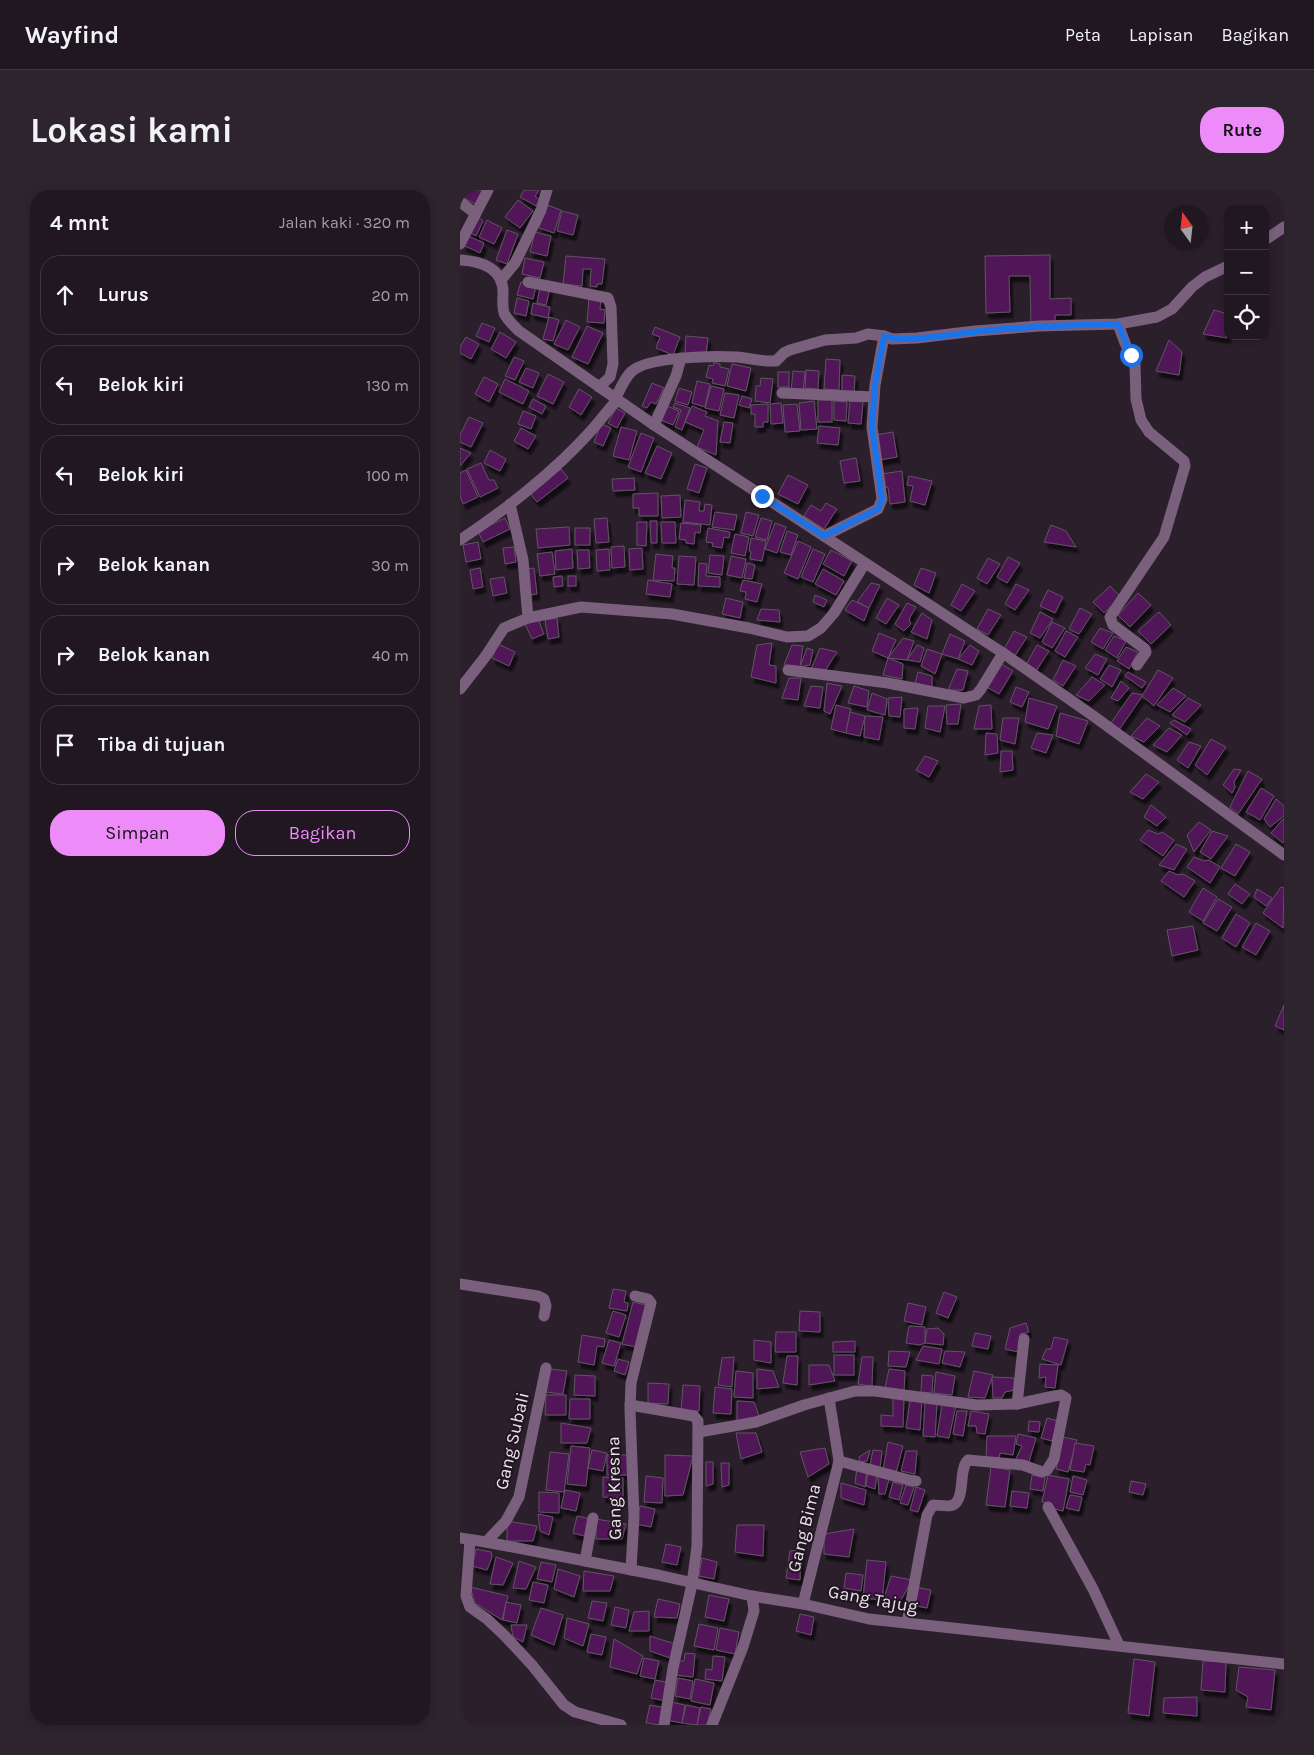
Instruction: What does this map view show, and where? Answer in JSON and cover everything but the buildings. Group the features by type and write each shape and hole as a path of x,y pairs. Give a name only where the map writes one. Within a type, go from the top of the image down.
{"street":[{"path":"460,244 488,190"},
{"path":"501,280 515,263 541,210 547,190"},
{"path":"460,202 475,213"},
{"path":"1269,237 1284,227"},
{"path":"460,260 472,260 486,264 501,280 504,293 503,308 505,316 519,331 654,425 1003,653 1092,715 1284,855"},
{"path":"678,368 739,357 756,361 774,362 782,354 790,350 825,340 856,338 868,334 892,339 917,338 1040,326 1118,324 1157,317 1172,309 1205,277 1224,268"},
{"path":"528,282 608,298 611,307 613,364 610,377 600,387"},
{"path":"1118,324 1135,364 1136,399 1141,420 1149,432 1184,461 1164,537 1110,617 1113,624 1145,649 1146,652 1137,665"},
{"path":"824,536 878,509 882,499 872,426 874,397 884,336"},
{"path":"460,540 510,504 559,462 590,432 615,399 632,371 643,365 668,359 678,368"},
{"path":"654,425 678,368"},
{"path":"782,394 874,397"},
{"path":"510,504 524,560 528,618"},
{"path":"460,689 485,657 504,628 528,618 581,606 672,614 750,628 787,637 808,636 822,628 834,613 865,563"},
{"path":"788,670 888,683 964,698 976,695 981,690 1003,653"},
{"path":"460,1284 538,1296 544,1300 546,1306 544,1316"},
{"name":"Gang Kresna","path":"631,1570 634,1516 631,1383 651,1307 650,1300 635,1296"},
{"path":"1017,1404 1024,1339"},
{"name":"Gang Subali","path":"486,1542 506,1522 519,1497 546,1368"},
{"path":"699,1432 756,1422 804,1405 855,1392 875,1391 977,1405 1017,1404 1062,1395 1066,1398 1054,1459 1047,1470 1042,1472 1023,1465 972,1459 966,1462 961,1489 955,1503 952,1505 933,1504 927,1515 907,1623"},
{"path":"829,1398 839,1462 916,1481"},
{"path":"630,1405 696,1417 698,1421 697,1546 692,1584 673,1668 664,1725"},
{"name":"Gang Bima","path":"803,1604 839,1462"},
{"path":"1048,1507 1093,1589 1120,1645"},
{"path":"585,1561 593,1518"},
{"path":"465,1539 466,1596 470,1607 487,1618 511,1643 532,1665 564,1705 575,1712 621,1725"},
{"name":"Gang Tajug","path":"465,1539 631,1570 752,1596 803,1604 869,1619 1284,1664"},
{"path":"712,1725 746,1638 754,1611 752,1596"}],"route":[{"path":"762,496 824,536 878,509 882,499 872,426 875,385 884,336 892,339 917,338 1040,326 1118,324 1131,355"}]}
